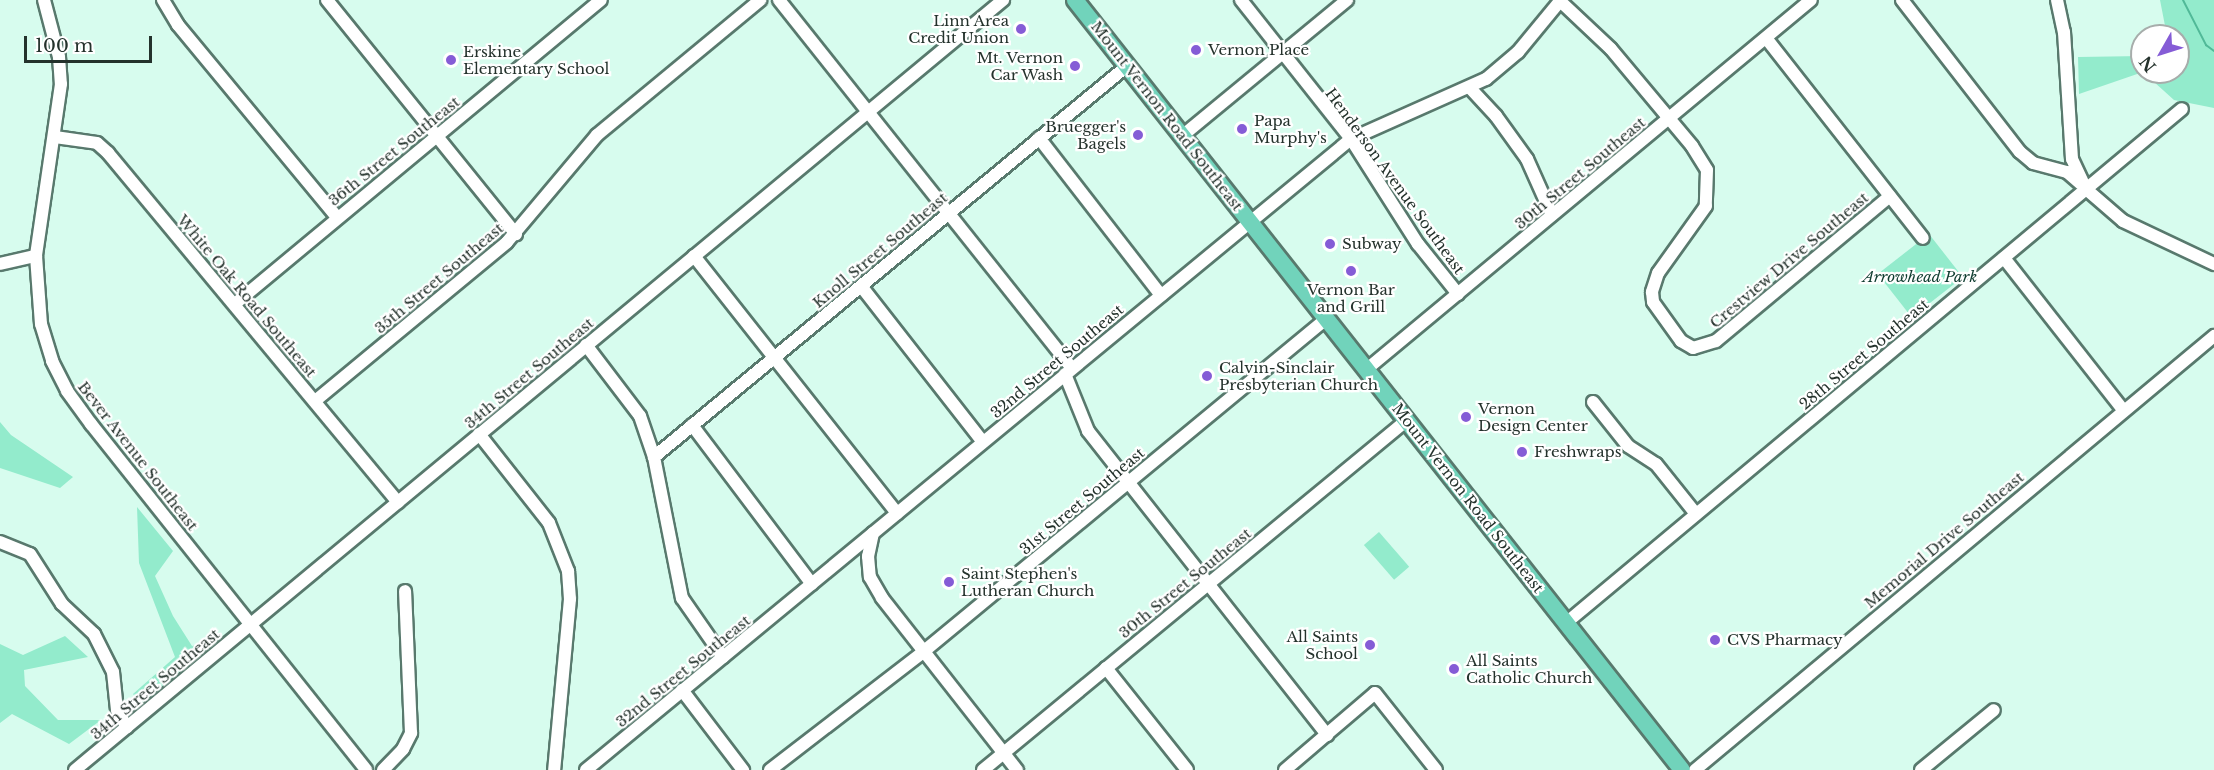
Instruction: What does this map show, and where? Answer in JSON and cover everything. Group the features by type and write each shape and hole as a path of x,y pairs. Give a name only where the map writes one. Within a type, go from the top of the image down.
{"main road":[{"name":"Mount Vernon Road Southeast","path":"1075,0 1682,770"}],"street":[{"name":"Bever Avenue Southeast","path":"44,0 59,57 61,84 36,256 41,324 66,391 252,623 366,770"},
{"path":"163,0 178,25 337,217"},
{"path":"327,0 516,234"},
{"name":"36th Street Southeast","path":"236,303 601,0"},
{"name":"35th Street Southeast","path":"315,401 516,234 597,135 760,0"},
{"path":"779,0 949,212 1069,371 1088,431 1327,735"},
{"name":"34th Street Southeast","path":"75,770 1003,0"},
{"name":"Henderson Avenue Southeast","path":"1241,0 1351,140 1418,244 1458,294"},
{"path":"1182,136 1347,0"},
{"name":"30th Street Southeast","path":"1367,369 1811,0"},
{"path":"1902,0 2020,152 2033,164 2067,172 2123,220 2214,264"},
{"path":"2058,0 2064,32 2072,159 2086,189"},
{"path":"1560,1 1611,49 1669,119"},
{"name":"32nd Street Southeast","path":"586,770 1351,140 1392,118 1470,88 1518,52 1560,1"},
{"path":"1766,38 1923,238"},
{"name":"Knoll Street Southeast","path":"654,457 1127,66"},
{"path":"1470,88 1496,116 1527,159 1552,215"},
{"name":"28th Street Southeast","path":"1566,622 2182,109"},
{"name":"Crestview Drive Southeast","path":"1669,119 1700,157 1707,170 1708,195 1699,219 1658,273 1652,292 1653,302 1681,341 1693,348 1716,340 1890,196"},
{"name":"White Oak Road Southeast","path":"55,137 97,143 108,153 236,303 398,502"},
{"path":"1039,138 1161,295"},
{"path":"0,264 36,256"},
{"path":"694,256 897,513"},
{"path":"2004,258 2123,410"},
{"path":"861,286 983,442"},
{"name":"31st Street Southeast","path":"770,770 923,652 1326,319"},
{"name":"Memorial Drive Southeast","path":"1695,770 2214,336"},
{"path":"586,345 640,416 654,457 682,598 723,657"},
{"path":"1593,402 1628,446 1656,465 1696,514"},
{"name":"30th Street Southeast","path":"983,770 1407,420"},
{"path":"692,425 812,584"},
{"path":"479,434 549,523 568,572 570,599 554,770"},
{"path":"873,532 868,556 870,577 923,652 1017,770"},
{"path":"0,542 30,555 62,604 94,634 112,672 117,710 127,726"},
{"path":"383,770 403,749 411,733 405,591"},
{"path":"1106,668 1187,770"},
{"path":"682,690 743,770"},
{"path":"1285,770 1375,693 1436,770"},
{"path":"1921,770 1994,710"}],"green space":[{"path":"2160,0 2214,0 2214,108 2174,100 2156,84 2190,84 2190,24 2165,24"},
{"path":"2130,56 2130,76 2079,94 2078,57"},
{"name":"Arrowhead Park","path":"1929,234 1963,277 1912,317 1878,274"},
{"path":"0,422 11,435 73,477 60,488 0,468"},
{"path":"137,507 173,551 155,576 173,616 192,646 223,637 139,705 133,694 175,657 139,563"},
{"path":"1379,532 1409,567 1394,580 1364,545"},
{"path":"65,636 88,657 24,670 25,686 58,720 101,720 69,744 12,714 0,723 0,644 23,655"}],"waterway":[{"path":"2183,0 2206,45 2214,51"}],"place":[{"name":"Linn Area Credit Union","path":"1021,29"},
{"name":"Vernon Place","path":"1196,50"},
{"name":"Erskine Elementary School","path":"451,60"},
{"name":"Mt. Vernon Car Wash","path":"1075,66"},
{"name":"Papa Murphy's","path":"1242,129"},
{"name":"Bruegger's Bagels","path":"1138,135"},
{"name":"Subway","path":"1330,244"},
{"name":"Vernon Bar and Grill","path":"1351,271"},
{"name":"Calvin-Sinclair Presbyterian Church","path":"1207,376"},
{"name":"Vernon Design Center","path":"1466,417"},
{"name":"Freshwraps","path":"1522,452"},
{"name":"Saint Stephen's Lutheran Church","path":"949,582"},
{"name":"CVS Pharmacy","path":"1715,640"},
{"name":"All Saints School","path":"1370,645"},
{"name":"All Saints Catholic Church","path":"1454,669"}]}
